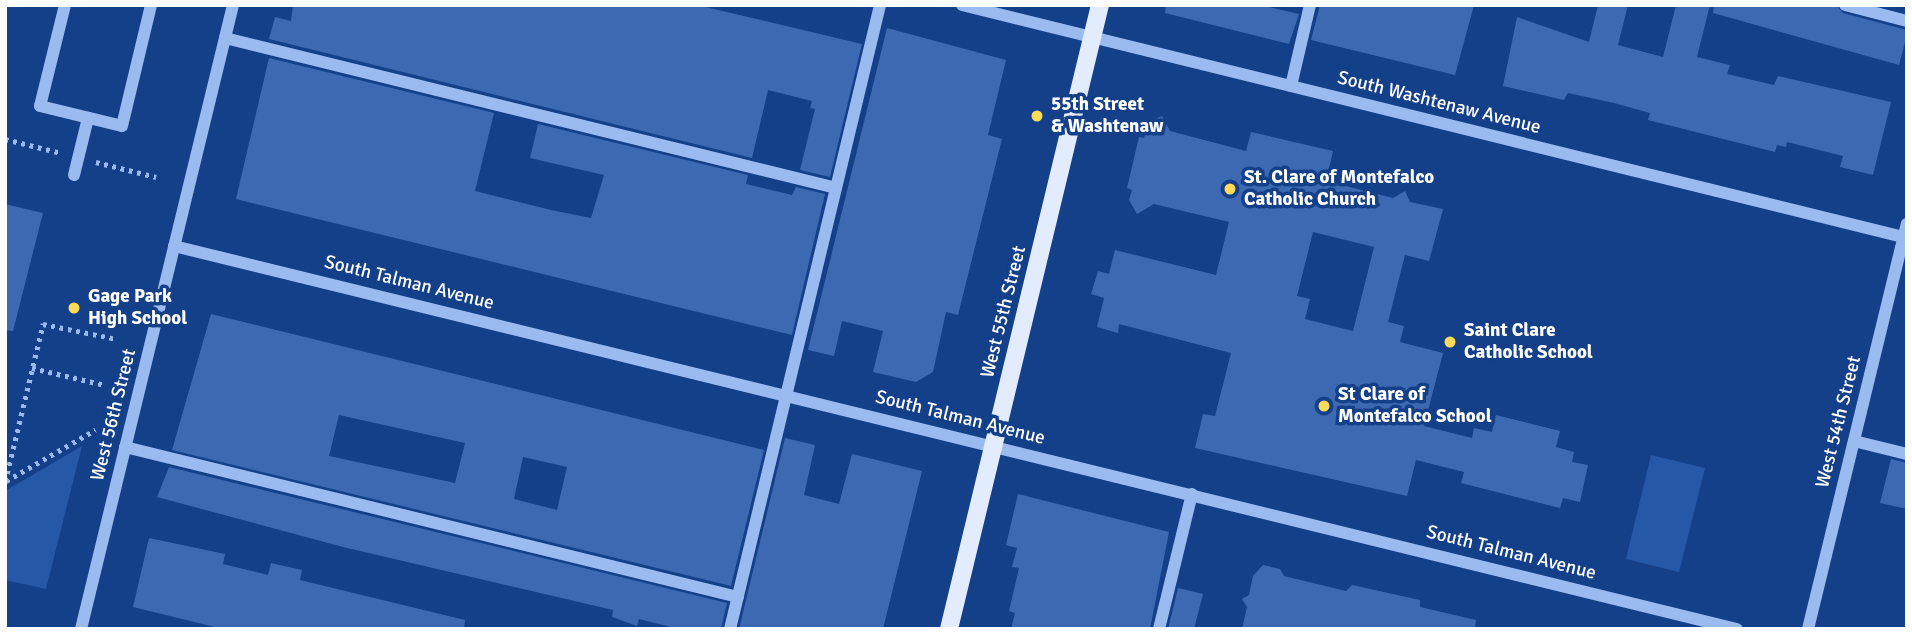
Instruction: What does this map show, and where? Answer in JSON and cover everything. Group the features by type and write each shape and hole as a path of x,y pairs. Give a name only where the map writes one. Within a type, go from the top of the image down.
{"main road":[{"name":"West 55th Street","path":"949,629 1100,5"}],"street":[{"path":"65,5 40,106 122,126 151,5"},
{"name":"West 56th Street","path":"81,629 233,5"},
{"path":"730,629 880,5"},
{"name":"South Washtenaw Avenue","path":"962,5 1905,238"},
{"path":"1291,86 1310,5"},
{"path":"1845,5 1907,21"},
{"path":"225,38 836,188"},
{"path":"74,175 88,118"},
{"name":"West 54th Street","path":"1808,629 1907,224"},
{"name":"South Talman Avenue","path":"174,246 1737,629"},
{"path":"1854,441 1907,454"},
{"path":"125,447 738,597"},
{"path":"1159,629 1192,494"}],"path":[{"path":"5,482 43,324 117,339"},
{"path":"32,368 106,385"},
{"path":"5,482 95,430"}],"shaded area":[{"path":"82,446 46,589 5,580 5,491"},
{"path":"1651,455 1705,468 1679,572 1626,559"}],"building":[{"path":"293,5 697,5 862,44 830,177 800,170 815,109 810,108 812,101 768,90 752,158 269,39 275,17 291,21"},
{"path":"1166,5 1260,5 1299,14 1289,44 1165,13"},
{"path":"1320,5 1474,5 1455,75 1311,40"},
{"path":"1598,5 1628,5 1618,45 1663,57 1676,5 1710,5 1697,57 1730,65 1727,74 1774,85 1778,76 1891,102 1873,175 1840,167 1843,156 1787,142 1786,147 1777,145 1775,152 1648,120 1650,113 1614,103 1568,93 1564,100 1503,86 1517,17 1589,42"},
{"path":"1714,5 1836,5 1843,13 1907,30 1907,35 1899,65 1713,13"},
{"path":"887,28 1006,60 988,135 1002,139 958,315 946,312 933,372 916,382 873,372 883,331 842,321 834,356 808,350"},
{"path":"269,58 494,113 475,191 551,210 591,218 604,175 530,158 538,124 748,175 746,184 792,195 796,187 825,194 792,335 236,199"},
{"path":"1162,116 1170,131 1246,151 1251,132 1333,151 1326,181 1393,198 1405,191 1410,202 1443,209 1429,261 1405,255 1388,322 1404,326 1400,342 1443,353 1424,426 1472,438 1474,428 1492,432 1496,415 1560,431 1556,447 1574,452 1572,462 1588,465 1580,502 1563,498 1560,508 1461,483 1464,472 1416,460 1407,496 1195,448 1203,414 1215,416 1231,353 1119,324 1118,333 1097,327 1104,298 1091,294 1098,271 1109,274 1115,250 1216,275 1229,222 1154,204 1137,214 1129,200 1132,190 1127,188 1139,137 1144,138 1148,122","holes":["1313,232 1374,247 1353,331 1305,319 1310,299 1297,296"]},
{"path":"5,204 43,213 13,331 5,330"},
{"path":"211,314 764,450 731,586 172,450","holes":["339,415 465,443 455,483 329,456","523,457 567,467 557,510 514,499"]},
{"path":"785,438 815,445 804,495 839,504 852,454 922,471 883,629 739,629"},
{"path":"1891,459 1907,463 1907,509 1880,503"},
{"path":"169,467 727,603 721,629 679,629 639,619 637,626 612,617 613,610 343,547 157,497"},
{"path":"1018,494 1169,532 1150,629 1011,629 1015,613 1009,611 1019,568 1012,567 1017,548 1006,545"},
{"path":"149,538 225,554 223,564 268,575 271,563 302,570 300,580 465,620 464,629 223,629 133,607"},
{"path":"1263,565 1280,569 1284,576 1346,591 1352,585 1420,600 1420,607 1476,620 1475,629 1242,629 1247,607 1242,599 1249,595 1253,576"},
{"path":"1178,588 1203,594 1194,629 1168,629"}],"place":[{"name":"55th Street & Washtenaw","path":"1037,116"},
{"name":"St. Clare of Montefalco Catholic Church","path":"1230,189"},
{"name":"Gage Park High School","path":"74,308"},
{"name":"Saint Clare Catholic School","path":"1450,342"},
{"name":"St Clare of Montefalco School","path":"1324,406"}]}
